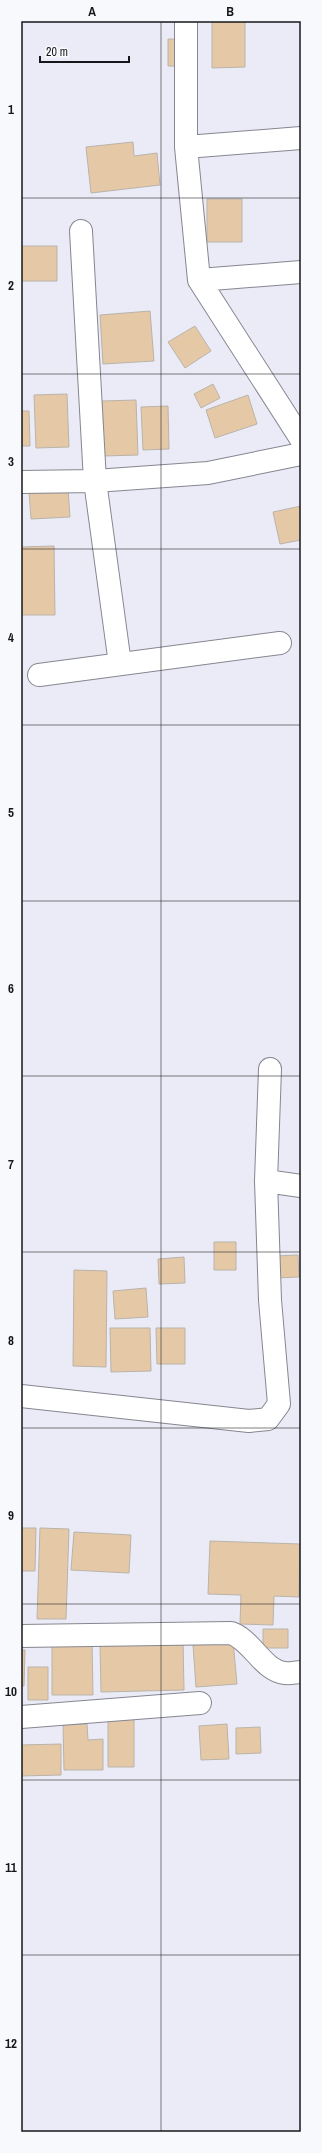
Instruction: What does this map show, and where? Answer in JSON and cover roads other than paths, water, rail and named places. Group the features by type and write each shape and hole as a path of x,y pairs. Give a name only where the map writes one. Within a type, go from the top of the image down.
{"street":[{"path":"186,21 186,147 199,280 301,439"},
{"path":"186,147 301,138"},
{"path":"81,231 95,481 120,664"},
{"path":"199,280 301,272"},
{"path":"21,482 95,481 208,473 301,454"},
{"path":"39,675 280,643"},
{"path":"21,1396 249,1422 268,1420 279,1404 270,1300 266,1181 270,1069"},
{"path":"266,1181 301,1186"},
{"path":"21,1636 232,1633 242,1637 270,1666 285,1674 301,1672"},
{"path":"21,1717 200,1703"}]}
